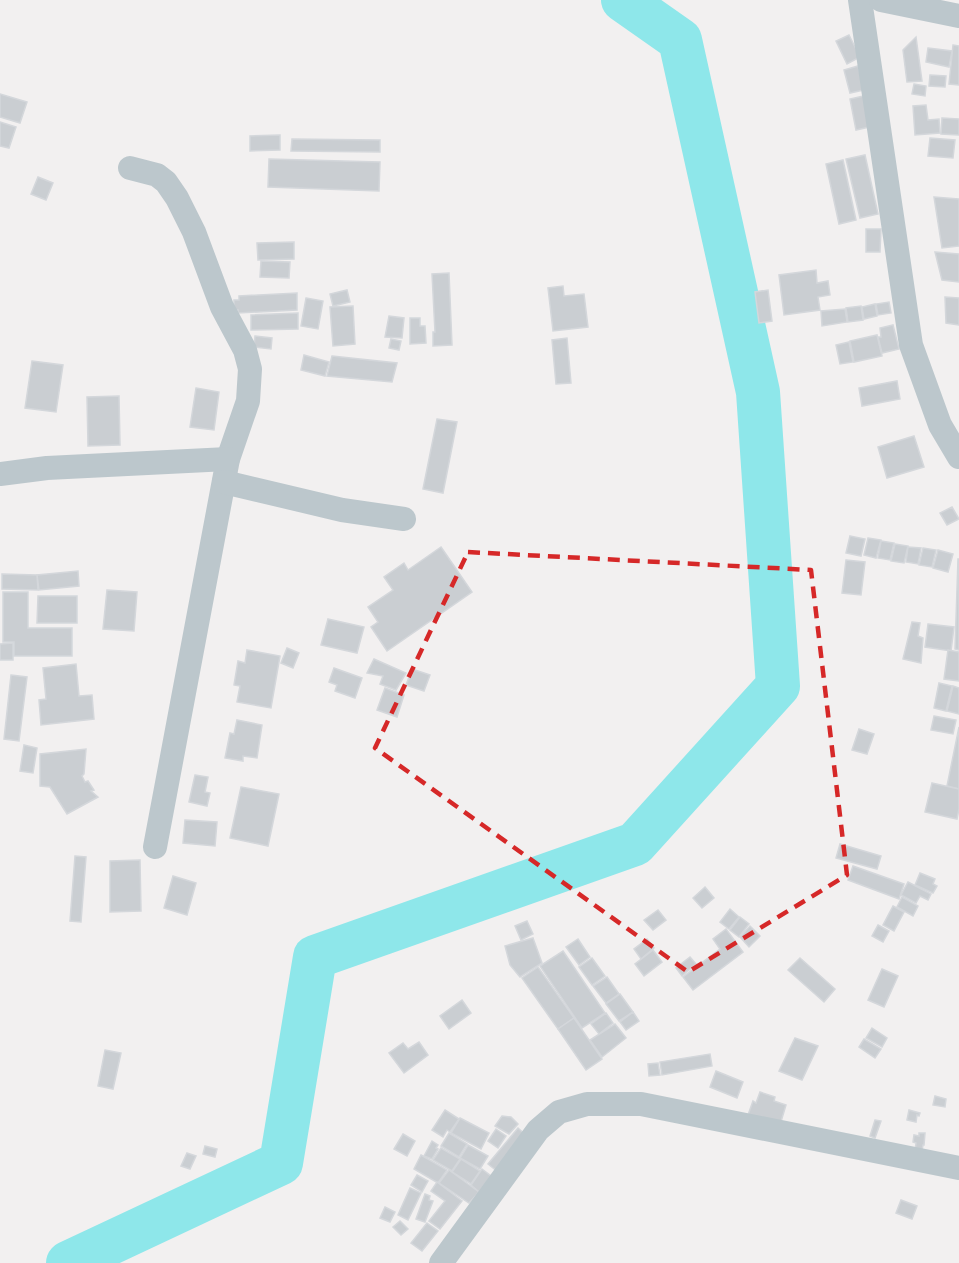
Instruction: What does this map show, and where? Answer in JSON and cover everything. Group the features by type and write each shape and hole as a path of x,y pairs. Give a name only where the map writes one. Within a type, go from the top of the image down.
{"street":[{"path":"860,0 911,345 940,425 959,457"},
{"path":"881,0 959,16"},
{"path":"130,168 157,175 166,182 177,198 194,232 222,307 245,350 249,369 248,401 226,471 155,847"},
{"path":"0,474 48,468 226,471 342,510 404,519"},
{"path":"441,1263 538,1130 560,1112 587,1104 641,1104 959,1168"}],"highlighted area":[{"path":"468,552 811,570 847,875 688,972 375,748"}],"building":[{"path":"849,35 860,57 847,64 836,41"},
{"path":"916,37 922,81 907,82 903,50"},
{"path":"953,45 959,46 959,85 949,84"},
{"path":"928,48 952,51 949,67 926,62"},
{"path":"858,66 864,90 850,93 844,70"},
{"path":"930,75 946,76 945,87 929,86"},
{"path":"914,84 926,86 925,96 912,94"},
{"path":"0,94 27,102 20,123 0,117"},
{"path":"868,95 874,126 856,130 850,99"},
{"path":"926,105 928,120 939,119 940,133 915,135 913,106"},
{"path":"942,118 959,119 959,135 941,134"},
{"path":"0,122 16,127 9,148 0,146"},
{"path":"280,135 280,150 250,151 250,136"},
{"path":"930,138 955,140 953,158 928,156"},
{"path":"292,139 380,140 380,152 291,151"},
{"path":"865,155 878,214 860,218 846,159"},
{"path":"269,159 380,162 379,191 268,187"},
{"path":"843,160 856,220 839,224 826,164"},
{"path":"38,177 53,183 46,200 31,194"},
{"path":"934,197 959,199 959,246 942,248"},
{"path":"866,229 881,229 880,252 866,252"},
{"path":"294,242 294,259 258,260 257,243"},
{"path":"935,252 959,254 959,282 942,280"},
{"path":"261,261 290,262 289,278 260,277"},
{"path":"816,270 817,283 828,281 830,295 818,297 820,310 784,315 779,275"},
{"path":"449,273 452,345 433,346 433,332 435,332 432,274"},
{"path":"563,286 564,296 584,294 588,327 553,331 548,288"},
{"path":"347,290 350,302 333,306 330,294"},
{"path":"768,290 772,321 759,323 755,292"},
{"path":"297,293 297,310 238,313 238,310 234,310 234,300 239,300 239,296"},
{"path":"945,297 959,298 959,325 946,323"},
{"path":"306,298 323,301 318,329 301,326"},
{"path":"889,302 891,313 878,315 876,304"},
{"path":"875,304 877,316 864,319 862,307"},
{"path":"353,306 355,344 333,346 330,307"},
{"path":"861,306 863,320 848,322 846,308"},
{"path":"845,309 847,322 822,326 821,311"},
{"path":"298,313 298,329 251,330 251,315"},
{"path":"389,316 404,318 402,338 385,337"},
{"path":"410,318 420,318 420,326 425,326 426,343 410,344"},
{"path":"893,325 899,349 882,353 878,337 881,337 880,328"},
{"path":"877,335 882,356 854,362 850,341"},
{"path":"255,336 272,338 271,349 254,347"},
{"path":"567,338 571,383 556,384 552,340"},
{"path":"391,339 401,341 399,350 389,348"},
{"path":"849,342 853,362 840,364 836,345"},
{"path":"304,355 329,362 325,376 301,370"},
{"path":"332,356 397,363 392,382 327,376"},
{"path":"32,361 63,365 56,412 25,408"},
{"path":"897,381 900,399 862,406 859,388"},
{"path":"196,388 219,392 214,430 190,427"},
{"path":"119,396 120,445 88,446 87,397"},
{"path":"437,419 457,422 443,493 423,489"},
{"path":"914,436 924,467 887,478 878,447"},
{"path":"952,507 959,519 947,525 940,513"},
{"path":"850,536 865,539 861,556 846,553"},
{"path":"868,538 881,540 876,558 864,555"},
{"path":"881,541 894,543 890,560 878,558"},
{"path":"895,544 908,546 904,563 891,561"},
{"path":"441,547 472,592 387,651 371,627 378,622 368,607 393,590 384,577 404,563 408,570"},
{"path":"908,547 921,548 918,564 906,562"},
{"path":"923,548 936,550 932,567 919,565"},
{"path":"938,550 953,554 948,572 933,568"},
{"path":"959,559 959,650 955,649"},
{"path":"846,560 865,562 861,595 842,593"},
{"path":"78,571 79,586 39,590 37,575"},
{"path":"2,574 37,575 38,590 2,589"},
{"path":"107,590 137,592 134,631 103,629"},
{"path":"3,592 28,592 28,628 72,628 72,656 14,656 14,642 3,642"},
{"path":"38,596 77,596 77,623 37,623"},
{"path":"328,619 364,627 357,653 321,645"},
{"path":"912,622 920,623 918,636 923,638 921,663 903,659"},
{"path":"928,624 954,627 951,651 925,647"},
{"path":"13,643 13,660 0,660 0,644"},
{"path":"287,648 299,653 293,668 281,663"},
{"path":"247,650 280,656 271,708 237,702 240,686 234,685 238,661 245,663"},
{"path":"948,650 959,652 959,681 944,679"},
{"path":"374,659 406,673 396,690 380,684 383,676 367,673"},
{"path":"76,664 79,696 92,695 94,719 41,725 39,700 46,699 43,668"},
{"path":"334,668 362,678 355,698 335,691 337,685 329,682"},
{"path":"412,669 430,675 424,691 406,685"},
{"path":"11,675 27,677 19,741 4,739"},
{"path":"939,683 952,686 946,711 934,708"},
{"path":"953,686 959,688 959,714 947,711"},
{"path":"385,688 404,695 397,717 377,710"},
{"path":"934,716 956,720 953,734 931,730"},
{"path":"237,720 262,725 257,758 243,756 243,761 225,758 230,733 234,734"},
{"path":"959,727 959,789 947,786"},
{"path":"859,729 874,734 867,754 852,750"},
{"path":"24,745 37,748 33,773 20,771"},
{"path":"86,749 82,776 94,790 91,791 98,797 67,814 50,787 40,786 40,754"},
{"path":"195,775 208,777 205,792 210,793 207,806 189,802"},
{"path":"932,783 959,789 957,819 925,812"},
{"path":"241,787 279,794 268,846 230,838"},
{"path":"185,820 217,822 215,846 183,843"},
{"path":"840,844 881,856 877,869 836,858"},
{"path":"75,856 86,857 81,922 70,921"},
{"path":"140,860 141,911 110,912 110,861"},
{"path":"853,866 904,884 899,899 848,880"},
{"path":"920,873 935,879 933,884 937,886 933,893 915,885"},
{"path":"173,876 196,883 187,915 164,908"},
{"path":"908,882 931,894 928,900 920,896 916,903 901,895"},
{"path":"705,887 714,898 702,908 693,898"},
{"path":"902,897 918,906 913,916 897,907"},
{"path":"893,906 904,912 894,931 883,925"},
{"path":"730,909 739,917 729,929 720,922"},
{"path":"658,910 666,920 653,930 644,920"},
{"path":"740,917 749,924 739,937 730,930"},
{"path":"527,921 533,934 521,940 515,926"},
{"path":"878,925 889,931 883,942 872,936"},
{"path":"750,926 760,936 749,947 740,937"},
{"path":"726,929 743,952 693,990 683,977 720,949 713,939"},
{"path":"533,938 542,963 520,977 510,965 505,946"},
{"path":"578,939 590,957 579,965 566,947"},
{"path":"647,939 654,948 641,959 634,949"},
{"path":"653,950 662,962 644,976 635,964"},
{"path":"563,951 605,1013 582,1028 540,966"},
{"path":"690,957 696,964 682,976 676,968"},
{"path":"592,958 605,976 592,985 579,967"},
{"path":"800,958 835,989 824,1002 788,970"},
{"path":"538,967 574,1018 558,1029 522,978"},
{"path":"882,969 898,976 884,1007 868,1000"},
{"path":"607,977 619,994 606,1003 593,986"},
{"path":"620,994 633,1012 619,1021 606,1004"},
{"path":"462,1000 471,1013 449,1029 440,1016"},
{"path":"633,1012 639,1021 626,1030 620,1022"},
{"path":"606,1013 613,1023 599,1034 591,1024"},
{"path":"574,1018 602,1059 586,1070 558,1029"},
{"path":"615,1024 626,1038 602,1057 590,1040"},
{"path":"872,1028 887,1038 882,1047 866,1038"},
{"path":"795,1038 818,1046 802,1080 779,1071"},
{"path":"864,1039 881,1049 875,1058 859,1047"},
{"path":"419,1042 428,1055 404,1073 389,1053 403,1043 408,1049"},
{"path":"105,1050 121,1053 113,1089 98,1086"},
{"path":"710,1054 712,1066 662,1075 660,1062"},
{"path":"658,1063 660,1075 649,1076 648,1064"},
{"path":"716,1071 743,1082 737,1098 710,1087"},
{"path":"760,1092 775,1097 774,1101 786,1105 780,1125 748,1115 753,1101 756,1103"},
{"path":"935,1096 946,1099 945,1107 933,1105"},
{"path":"445,1110 459,1119 450,1132 447,1130 443,1137 432,1130"},
{"path":"909,1110 920,1113 919,1116 917,1115 916,1122 907,1120"},
{"path":"502,1116 511,1117 518,1124 509,1134 495,1126"},
{"path":"460,1118 489,1133 481,1149 451,1133"},
{"path":"875,1120 881,1121 875,1138 870,1136"},
{"path":"518,1128 528,1137 498,1172 488,1164"},
{"path":"496,1129 506,1136 498,1148 488,1141"},
{"path":"449,1133 467,1144 459,1157 441,1146"},
{"path":"919,1133 925,1133 924,1145 922,1151 915,1151 914,1135 919,1136"},
{"path":"403,1134 415,1141 407,1156 394,1149"},
{"path":"432,1141 438,1145 436,1148 438,1149 432,1159 424,1156"},
{"path":"468,1145 488,1156 480,1169 460,1158"},
{"path":"205,1146 217,1149 215,1157 203,1154"},
{"path":"441,1148 460,1159 452,1171 433,1160"},
{"path":"187,1153 196,1156 190,1169 181,1166"},
{"path":"421,1155 447,1170 438,1183 414,1169"},
{"path":"461,1159 480,1171 471,1184 452,1172"},
{"path":"482,1169 491,1176 479,1192 471,1185"},
{"path":"449,1170 479,1192 469,1203 439,1183"},
{"path":"417,1175 428,1181 422,1192 411,1185"},
{"path":"437,1182 462,1201 440,1229 429,1221 445,1201 431,1191"},
{"path":"410,1188 421,1193 408,1220 398,1215"},
{"path":"425,1194 430,1196 429,1200 433,1201 425,1222 416,1219"},
{"path":"901,1200 917,1206 912,1219 896,1213"},
{"path":"385,1207 395,1212 390,1222 380,1218"},
{"path":"400,1221 408,1229 401,1235 393,1227"},
{"path":"427,1223 438,1231 422,1251 411,1243"}],"waterway":[{"path":"68,1263 281,1163 315,957 635,844 778,686 758,392 680,40 623,0"}]}
